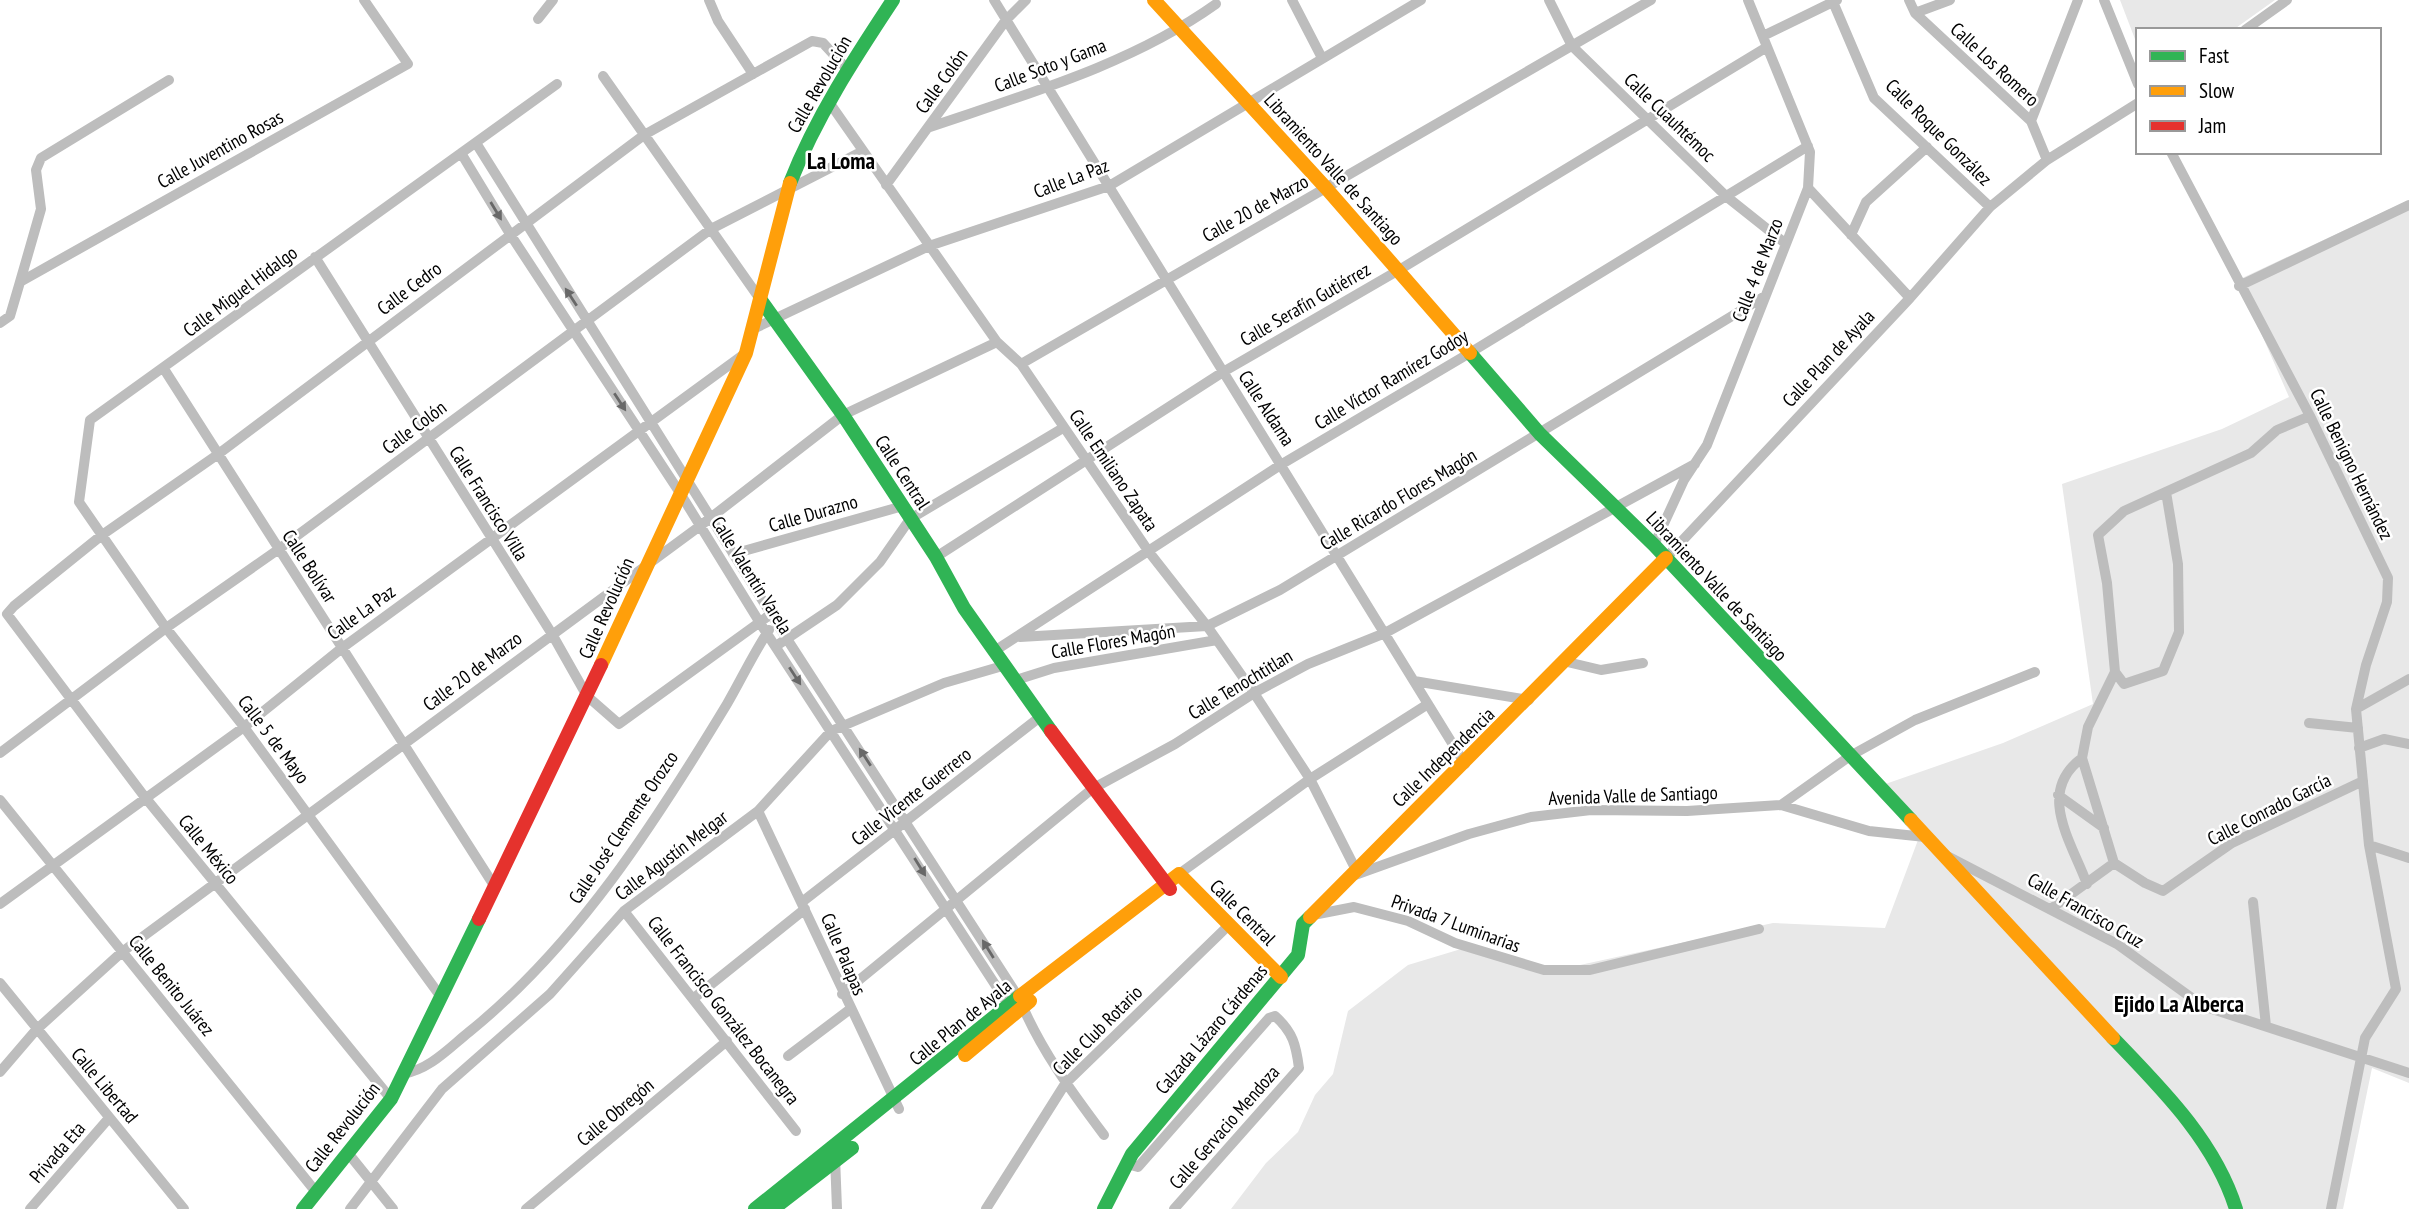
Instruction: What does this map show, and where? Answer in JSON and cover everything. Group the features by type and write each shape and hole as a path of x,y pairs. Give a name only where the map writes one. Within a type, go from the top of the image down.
{"street":[{"name":"Calle Juventino Rosas","path":"20,282 408,64 364,0"},
{"path":"538,19 554,0"},
{"name":"Calle Revolución","path":"303,1209 351,1156 391,1099 495,887 746,353 785,194 803,150 847,69 893,0"},
{"name":"Calle Aldama","path":"994,0 1465,764"},
{"name":"Calle Colón","path":"886,185 1006,20 1026,0"},
{"name":"Libramiento Valle de Santiago","path":"1153,0 1326,188 1540,434 1654,545 2164,1093 2211,1153 2232,1194 2236,1209"},
{"path":"1292,0 1322,58"},
{"name":"Calle La Paz","path":"751,330 773,317 929,246 1108,186 1421,0"},
{"name":"Calle Cuauhtémoc","path":"1549,0 1572,46 1727,197 1786,244"},
{"name":"Calle 20 de Marzo","path":"1021,364 1651,0"},
{"name":"Calle 4 de Marzo","path":"1654,545 1684,480 1717,424 1808,188 1808,146 1748,0"},
{"name":"Calle Los Romero","path":"1909,0 1915,13 2031,121 2047,160"},
{"path":"1915,13 1950,0"},
{"path":"2031,121 2078,0"},
{"path":"2104,0 2136,79"},
{"path":"2248,28 2287,0"},
{"path":"1763,36 1835,1"},
{"name":"Calle Roque González","path":"1835,1 1874,98 1990,207"},
{"name":"Calle Soto y Gama","path":"930,127 1048,88 1180,29 1216,4"},
{"path":"711,7 753,74"},
{"name":"Calle Cedro","path":"7,614 102,535 217,456 644,135 812,41 823,44 847,69"},
{"name":"Calle Serafín Gutiérrez","path":"936,557 1223,372 1648,121 1767,47"},
{"name":"Calle Central","path":"603,76 843,415 936,557 964,608 1092,789 1168,887"},
{"path":"0,323 10,316 41,209 36,170 41,158 169,80"},
{"name":"Calle Miguel Hidalgo","path":"79,502 90,420 557,84"},
{"name":"Calle Emiliano Zapata","path":"829,102 997,342 1021,364 1149,552 1207,626 1254,693 1310,779 1351,873"},
{"name":"Calle Plan de Ayala","path":"1563,661 1666,558 1910,298 1990,207 2047,160 2136,104"},
{"name":"Calle Valentín Varela","path":"477,143 524,223 773,618 908,821 1019,1009"},
{"name":"Calle Víctor Ramírez Godoy","path":"996,650 1282,464 1808,146"},
{"path":"1851,235 1866,202 1927,147"},
{"name":"Calle Colón","path":"0,753 166,628 279,549 711,229 785,194 863,151"},
{"name":"Calle Valentín Varela","path":"461,153 510,234 680,493 760,623 946,909 1019,1009"},
{"name":"Calle Benigno Hernández","path":"2172,154 2239,286 2310,416 2388,578 2387,602 2366,665 2356,709 2370,845 2396,989 2365,1038 2332,1209"},
{"path":"1808,188 1910,298"},
{"path":"2239,286 2409,205"},
{"name":"Calle Francisco Villa","path":"315,257 490,540 552,634 587,696 619,724 760,623"},
{"name":"Calle Ricardo Flores Magón","path":"1018,637 1207,626 1280,590 1765,296"},
{"name":"Calle 20 de Marzo","path":"0,1072 36,1030 122,952 711,518 843,415 997,342"},
{"name":"Calle La Paz","path":"0,904 144,796 244,727 342,648 746,353"},
{"name":"Calle Bolívar","path":"164,369 217,456 495,887"},
{"path":"2052,908 2114,863 2082,758 2088,727 2115,672 2107,583 2098,535 2124,511 2251,453 2277,430 2310,416"},
{"path":"776,646 837,605 880,562 906,513 1063,428"},
{"name":"Calle Tenochtitlan","path":"842,994 1092,789 1175,744 1254,693 1308,664 1385,633 1695,464"},
{"path":"2115,672 2124,684 2163,671 2179,632 2178,565 2166,492"},
{"name":"Calle 5 de Mayo","path":"79,502 166,628 310,815 441,997"},
{"name":"Calle Durazno","path":"733,554 906,513"},
{"name":"Calle México","path":"7,614 144,796 391,1099"},
{"path":"760,623 773,618"},
{"name":"Calle José Clemente Orozco","path":"403,1074 421,1071 493,1013 574,929 612,880 726,705 773,618"},
{"name":"Calle Flores Magón","path":"1016,680 1054,668 1217,640"},
{"path":"1563,661 1601,670 1643,663"},
{"name":"Calle Independencia","path":"1351,873 1465,764 1563,661"},
{"path":"831,731 846,727 944,683 1006,664"},
{"path":"1781,806 1850,756 1915,719 2035,672"},
{"path":"2356,709 2409,680"},
{"path":"1414,681 1529,699"},
{"name":"Calle Plan de Ayala","path":"772,1209 1185,873 1310,779 1428,704"},
{"name":"Calle Vicente Guerrero","path":"694,998 896,829 1040,717"},
{"path":"2309,723 2358,728"},
{"name":"Calle Agustín Melgar","path":"350,1209 369,1178 442,1089 550,994 624,911 758,811 831,731"},
{"path":"2359,748 2385,739 2409,744"},
{"path":"2082,758 2067,769 2056,803 2087,884"},
{"name":"Calle Conrado García","path":"2114,863 2144,883 2163,891 2232,843 2363,781"},
{"path":"2058,795 2104,828"},
{"name":"Calle Benito Juárez","path":"0,800 316,1192"},
{"name":"Avenida Valle de Santiago","path":"1351,873 1469,834 1531,817 1591,810 1687,811 1781,806 1869,831 1925,837"},
{"name":"Calle Palapas","path":"758,811 896,1106"},
{"path":"2370,845 2409,858"},
{"name":"Calle Francisco Cruz","path":"1939,852 2052,908 2117,944 2203,1006 2409,1073"},
{"name":"Calle Central","path":"1185,873 1229,925 1281,977"},
{"name":"Calzada Lázaro Cárdenas","path":"1104,1209 1132,1154 1281,977 1298,955 1303,924 1351,873"},
{"path":"2253,902 2266,1026"},
{"name":"Privada 7 Luminarias","path":"1312,915 1354,907 1408,921 1455,943 1544,970 1590,970 1759,929"},
{"name":"Calle Francisco González Bocanegra","path":"624,911 796,1131"},
{"name":"Calle Club Rotario","path":"986,1209 1065,1084 1229,925"},
{"name":"Calle Libertad","path":"0,983 182,1208"},
{"path":"1019,1009 1065,1084 1104,1135"},
{"path":"788,1056 849,1010"},
{"name":"Calle Gervacio Mendoza","path":"1127,1164 1139,1167 1269,1018 1275,1016 1296,1040 1299,1068 1174,1209"},
{"name":"Calle Obregón","path":"526,1209 727,1041"},
{"name":"Privada Eta","path":"30,1209 109,1118"},
{"path":"351,1156 393,1209"},
{"path":"835,1156 837,1209"},
{"name":"Calle Plan de Ayala","path":"755,1209 835,1156"}],"shaded area":[{"path":"2120,0 2275,0 2236,28 2136,28 2136,42"},
{"path":"2409,200 2409,1083 2372,1068 2343,1209 1231,1209 1266,1163 1298,1132 1315,1095 1333,1074 1348,1011 1408,965 1471,946 1557,970 1773,923 1885,928 1918,840 1874,788 2003,743 2093,704 2062,484 2222,429 2289,397 2238,280"}],"traffic: fast":[{"path":"790,183 824,112 893,0"},
{"path":"760,299 843,415 936,557 964,608 1051,731"},
{"path":"1470,353 1540,434 1654,545 1911,820"},
{"path":"1104,1209 1132,1154 1298,955 1303,924 1310,917"},
{"path":"303,1209 391,1099 479,919"},
{"path":"755,1209 1020,996"},
{"path":"2113,1038 2167,1096 2201,1138 2227,1184 2236,1209"},
{"path":"773,1209 852,1148"}],"traffic: slow":[{"path":"1154,0 1326,188 1470,353"},
{"path":"601,665 746,353 790,183"},
{"path":"1310,917 1666,558"},
{"path":"1911,820 2113,1038"},
{"path":"1020,996 1179,874 1281,977"},
{"path":"965,1055 1030,1001"}],"traffic: jam":[{"path":"479,919 601,665"},
{"path":"1051,731 1170,889"}],"district":[{"name":"La Loma","path":"841,161"},
{"name":"Ejido La Alberca","path":"2179,1004"}]}
